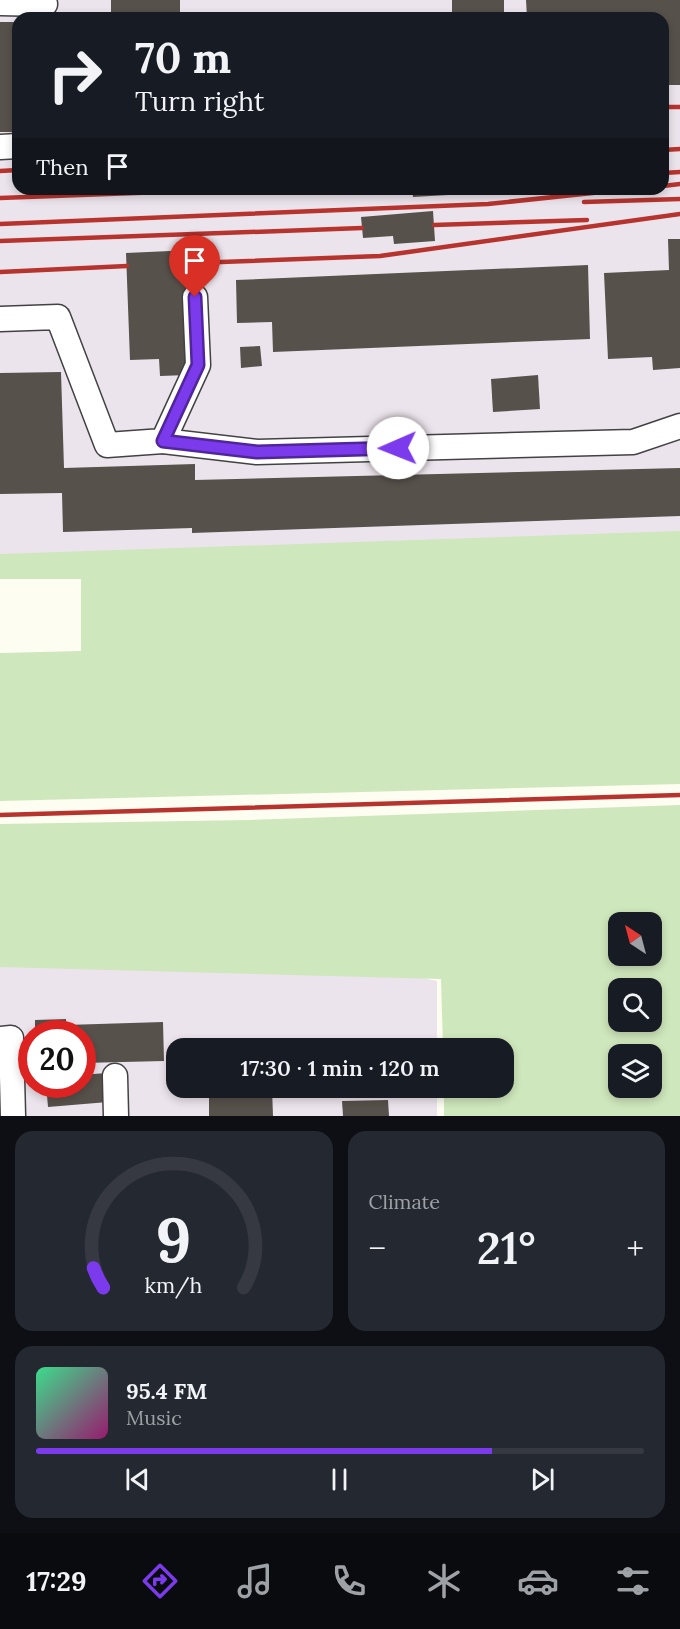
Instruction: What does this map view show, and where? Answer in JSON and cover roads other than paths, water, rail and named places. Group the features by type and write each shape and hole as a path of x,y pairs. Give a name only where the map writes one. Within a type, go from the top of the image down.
{"lane":[{"path":"0,3 45,4"},
{"path":"163,441 198,365 195,297"},
{"path":"0,319 58,317 107,445 163,441 257,452 633,442 680,426"},
{"path":"0,1039 10,1038 13,1116"},
{"path":"115,1076 116,1116"}],"railway":[{"path":"669,107 680,107"},
{"path":"669,150 680,149"},
{"path":"0,171 12,170"},
{"path":"669,173 680,172"},
{"path":"669,185 680,184"},
{"path":"0,198 81,195"},
{"path":"0,224 488,204 573,195"},
{"path":"584,202 680,199"},
{"path":"193,263 380,256 680,214"},
{"path":"434,225 587,220"},
{"path":"0,241 362,228"},
{"path":"0,272 127,266"},
{"path":"0,815 680,795"}]}
